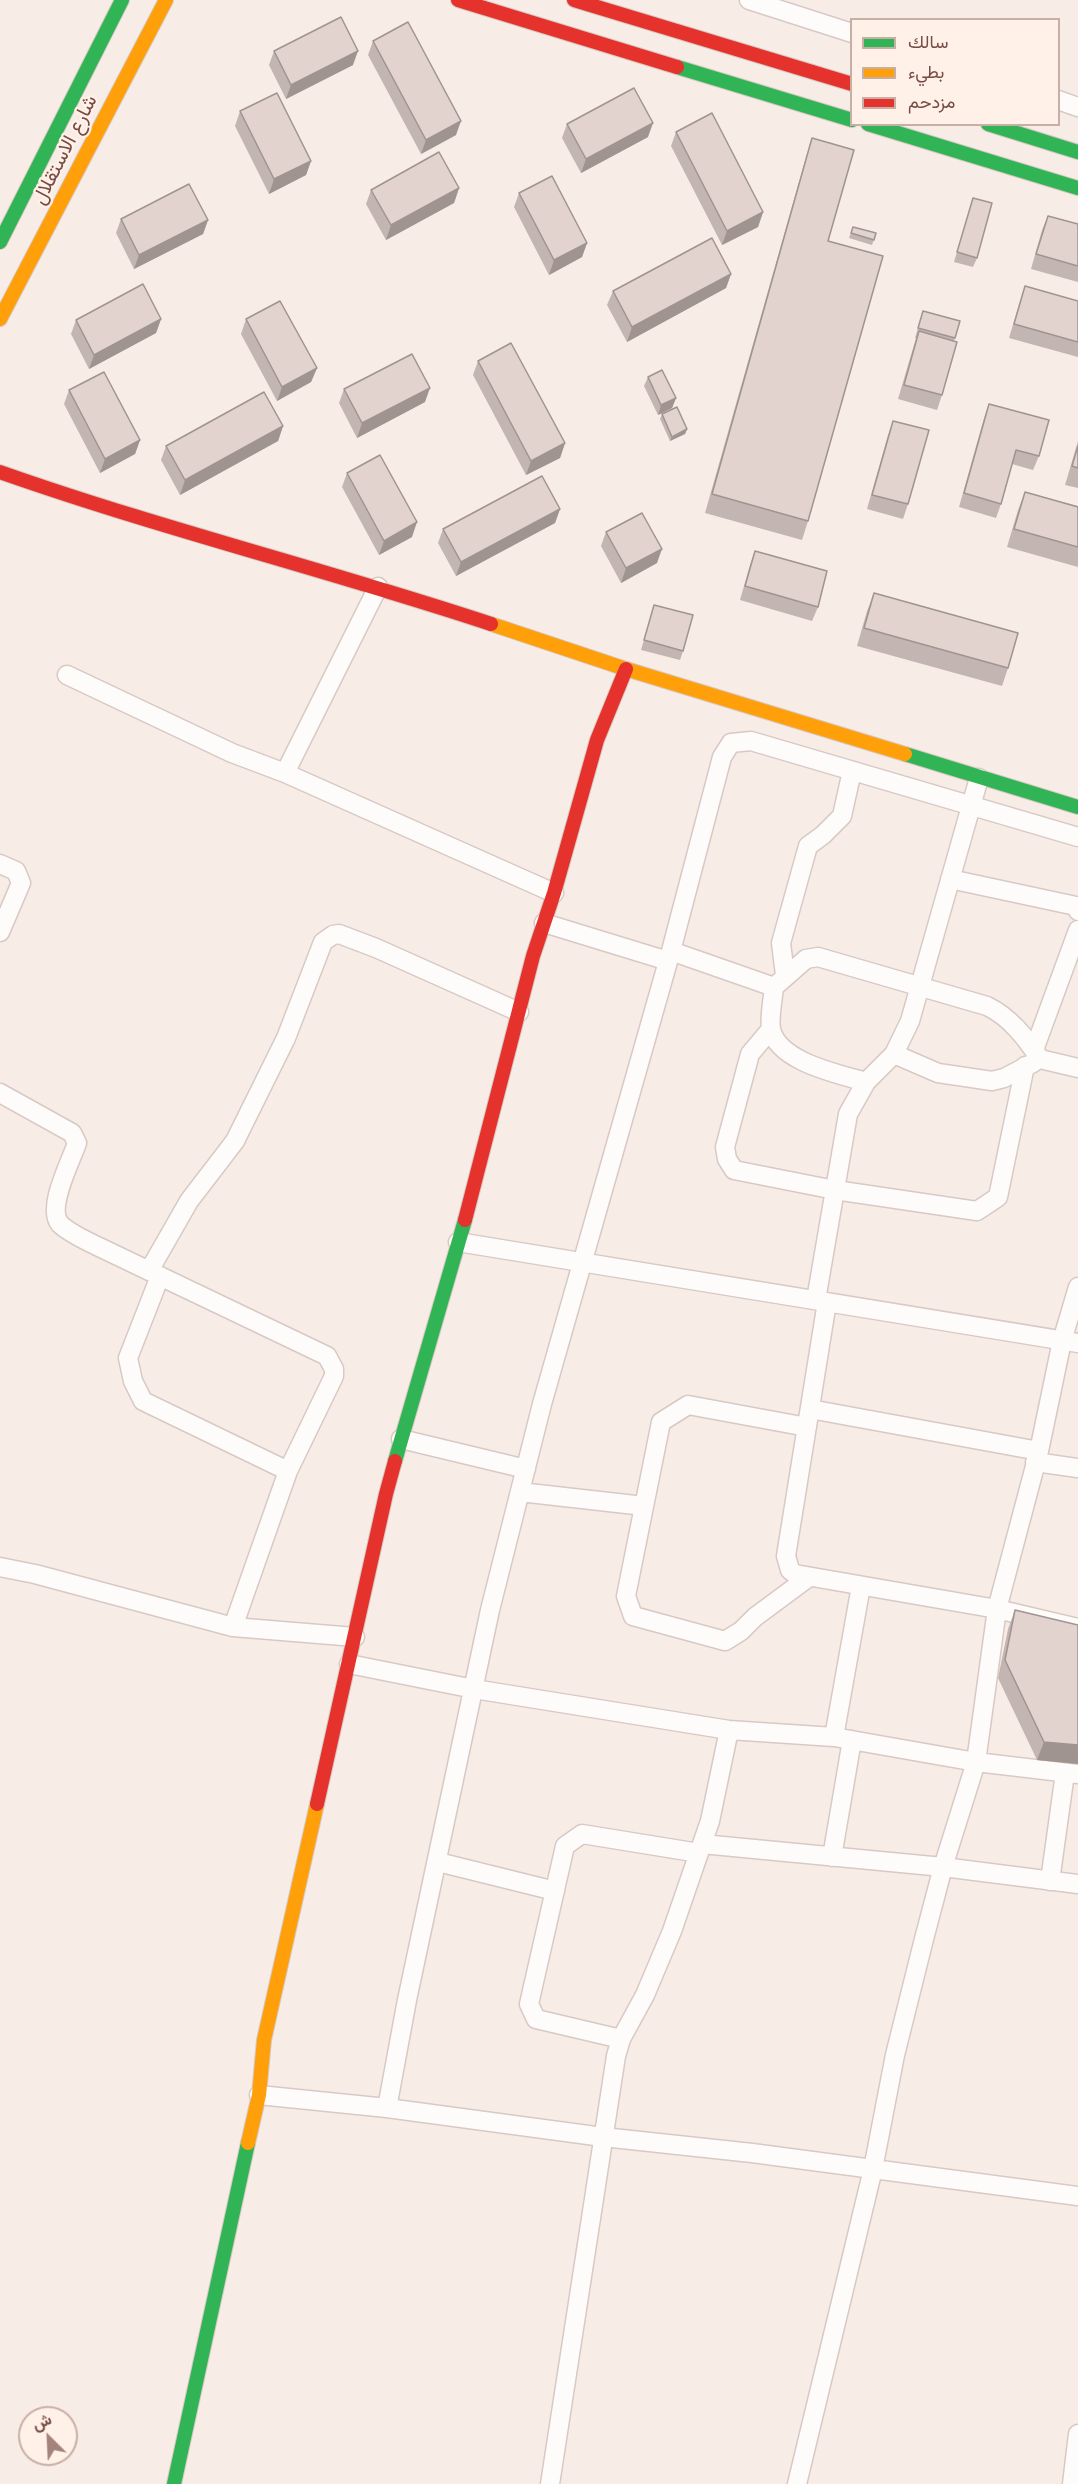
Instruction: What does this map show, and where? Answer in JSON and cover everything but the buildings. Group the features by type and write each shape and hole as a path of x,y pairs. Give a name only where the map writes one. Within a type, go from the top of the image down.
{"street":[{"name":"شارع الاستقلال","path":"0,242 122,0"},
{"name":"شارع الاستقلال","path":"0,319 166,0"},
{"path":"458,0 850,119"},
{"path":"574,0 850,83"},
{"path":"749,0 850,32"},
{"path":"1060,100 1078,107"},
{"path":"875,126 1078,188"},
{"path":"994,126 1078,152"},
{"path":"0,472 224,544 378,587 626,669 1078,807"},
{"path":"285,773 378,587"},
{"path":"174,2484 232,2210 259,2095 269,2012 280,1973 372,1552 401,1439 481,1164 544,923 597,740 626,669"},
{"path":"67,675 232,753 285,773 554,892"},
{"path":"387,2108 407,2000 490,1611 526,1469 722,757 731,743 751,741 972,804 1078,837"},
{"path":"852,771 842,816 808,846 781,943 780,981 771,1029 750,1054 725,1147 727,1159 734,1170 835,1190 977,1211 998,1197 1033,1058 1078,930"},
{"path":"979,778 910,1021 894,1054 866,1082 848,1114 835,1190 809,1418 786,1556 790,1570 795,1574 998,1609 1078,1628"},
{"path":"0,864 16,872 21,883 0,932"},
{"path":"950,879 1076,906 1078,911"},
{"path":"544,923 669,956 780,981"},
{"path":"288,1471 142,1401 133,1381 128,1358 154,1274 189,1201 235,1141 286,1038 323,942 328,938 339,934 376,948 519,1012"},
{"path":"780,981 806,959 818,957 998,1011 1027,1040 1033,1058"},
{"path":"771,1029 780,1047 806,1063 866,1082"},
{"path":"894,1054 938,1073 992,1081 1004,1078 1033,1058 1078,1068"},
{"path":"0,1093 72,1133 76,1138 77,1143 56,1199 56,1218 61,1225 97,1246 327,1356 332,1363 334,1376 288,1471 233,1627"},
{"path":"458,1242 1070,1342"},
{"path":"797,2484 873,2169 895,2055 943,1867 976,1762 998,1609 1037,1456 1070,1342 1078,1287"},
{"path":"810,1577 725,1641 633,1616 626,1596 661,1422 688,1405 809,1418 1037,1456 1078,1468"},
{"path":"401,1439 526,1469"},
{"path":"520,1492 644,1506"},
{"path":"0,1567 35,1574 233,1627 354,1637"},
{"path":"832,1857 861,1586"},
{"path":"349,1664 474,1689 729,1730 843,1739 976,1762 1071,1773 1050,1881"},
{"path":"550,2484 603,2138 621,2039 645,1995 672,1931 710,1821 729,1730"},
{"path":"621,2039 536,2019 529,2004 565,1846 582,1834 700,1849 943,1867 1078,1884"},
{"path":"438,1862 555,1891"},
{"path":"259,2095 387,2108 603,2138 752,2153 1078,2196"},
{"path":"1072,2484 1078,2434"}],"traffic: fast":[{"path":"0,242 122,0"},
{"path":"677,67 850,119"},
{"path":"875,126 1078,188"},
{"path":"994,126 1078,152"},
{"path":"905,754 1078,807"},
{"path":"395,1461 465,1220"},
{"path":"174,2484 248,2143"}],"traffic: slow":[{"path":"0,319 166,0"},
{"path":"491,624 626,669 905,754"},
{"path":"248,2143 259,2095 264,2040 317,1804"}],"traffic: jam":[{"path":"458,0 677,67"},
{"path":"574,0 850,83"},
{"path":"0,472 122,512 491,624"},
{"path":"465,1220 533,956 554,893 597,740 626,669"},
{"path":"317,1804 395,1461"}]}
